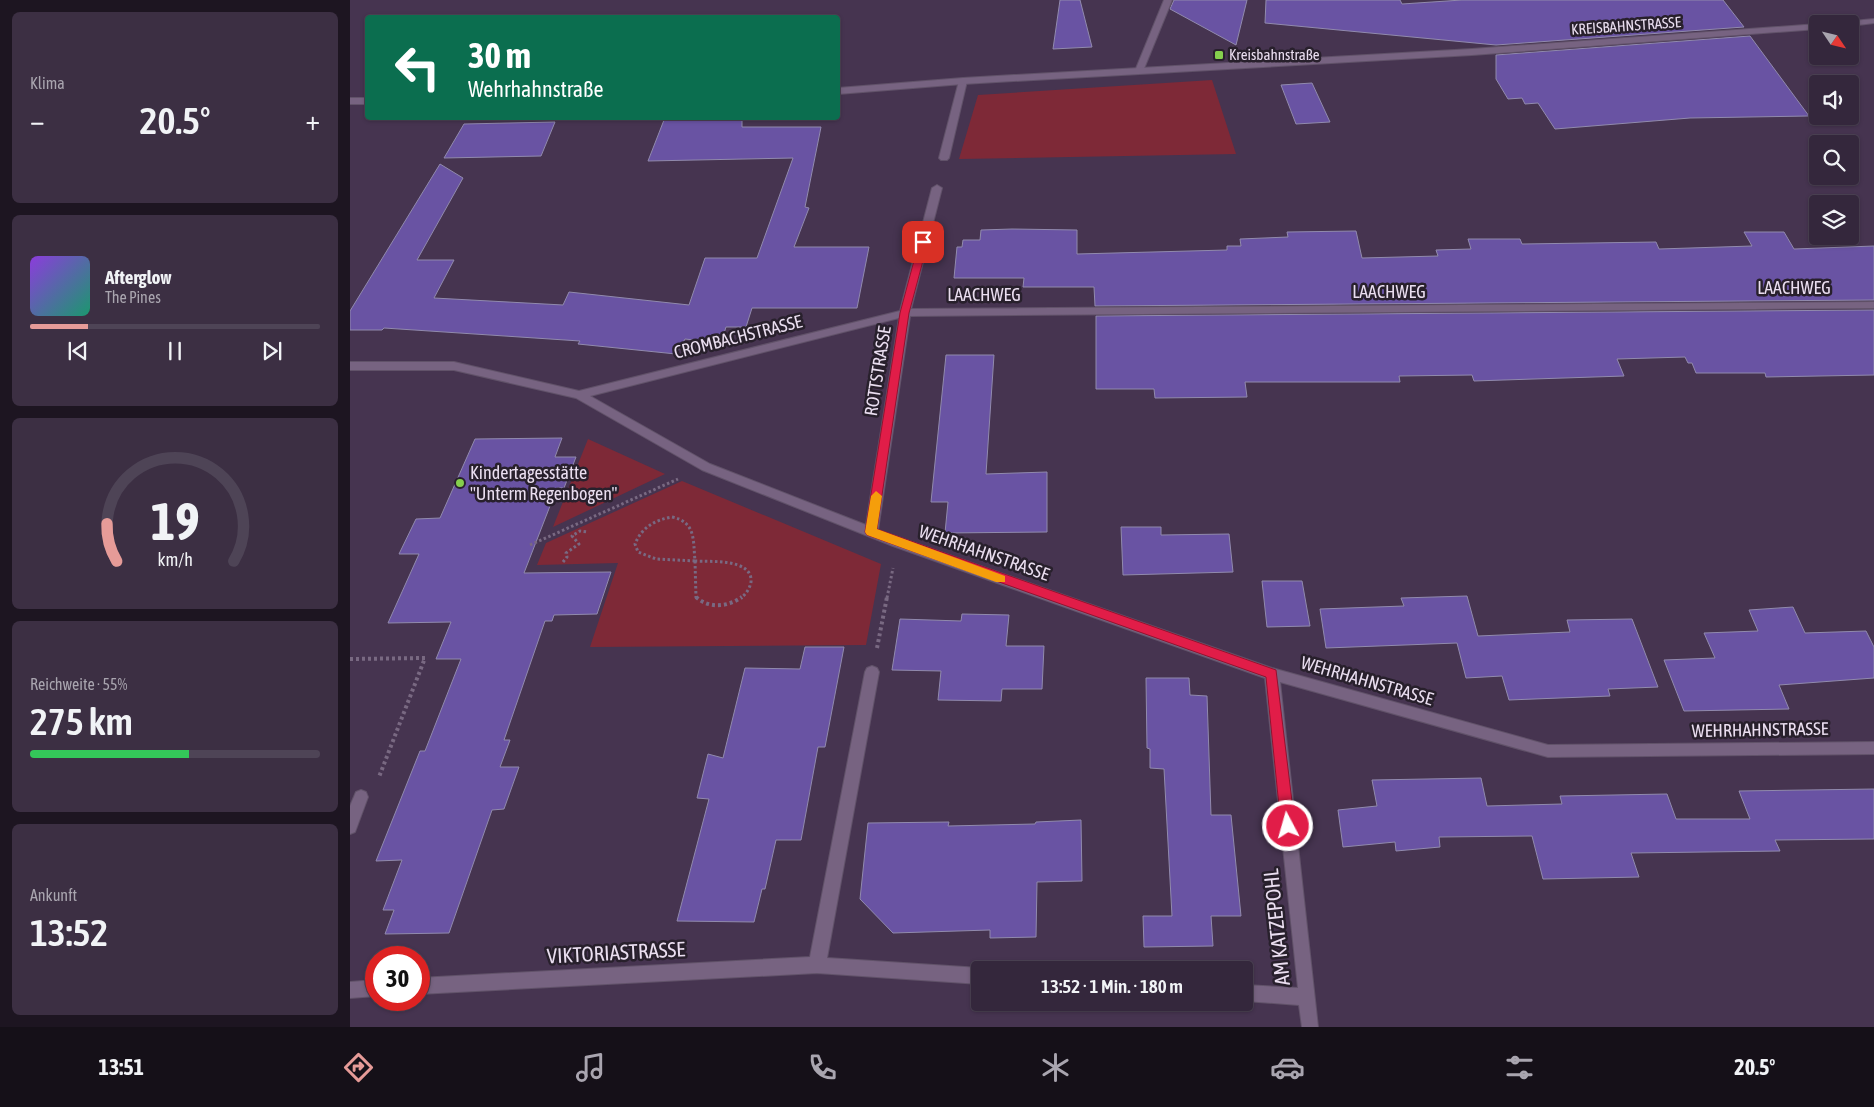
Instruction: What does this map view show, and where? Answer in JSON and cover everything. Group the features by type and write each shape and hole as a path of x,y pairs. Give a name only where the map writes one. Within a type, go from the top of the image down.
{"street":[{"path":"1139,71 1168,0"},
{"path":"1859,22 1874,21"},
{"name":"KREISBAHNSTRASSE","path":"840,91 963,81 1472,52 1809,27"},
{"path":"944,158 963,81"},
{"path":"350,101 365,100"},
{"name":"ROTTSTRASSE","path":"871,532 904,313 937,188"},
{"name":"LAACHWEG","path":"904,313 1874,305"},
{"name":"CROMBACHSTRASSE","path":"579,396 904,313"},
{"name":"CROMBACHSTRASSE","path":"350,366 454,366 579,396 706,467 871,532"},
{"name":"WEHRHAHNSTRASSE","path":"871,532 1272,674 1548,751 1874,748"},
{"path":"817,965 872,672"},
{"name":"AM KATZEPOHL","path":"1272,674 1310,1027"},
{"path":"350,827 361,797"},
{"name":"VIKTORIASTRASSE","path":"430,985 817,965 971,975"},
{"path":"350,990 365,989"},
{"path":"1253,994 1306,997"}],"path":[{"path":"530,545 706,467"},
{"path":"693,561 691,529 686,522 676,518 664,518 652,522 642,529 636,538 636,547 641,554 651,558 693,561 736,564 746,568 751,576 752,585 746,595 736,602 712,607 696,598 693,561"},
{"path":"563,562 567,557 566,553 579,544 572,536 580,531 588,532"},
{"path":"872,672 898,543"},
{"path":"350,659 425,658 376,787 361,797"}],"shaded area":[{"path":"1212,80 1236,154 959,159 978,95"},
{"path":"588,439 665,474 553,527"},
{"path":"682,481 881,564 866,645 590,647 618,563 537,565 546,543"}],"building":[{"path":"1060,0 1080,0 1092,47 1053,49"},
{"path":"1174,0 1247,0 1236,45 1170,9"},
{"path":"1266,0 1400,0 1402,4 1462,0 1723,0 1744,27 1496,45 1265,23"},
{"path":"1750,36 1809,116 1690,118 1555,129 1538,103 1525,104 1522,98 1508,99 1496,79 1496,55"},
{"path":"1312,83 1330,122 1296,124 1281,85"},
{"path":"664,120 742,120 742,127 821,127 805,207 809,208 794,247 869,247 857,308 752,308 746,327 726,327 721,343 685,339 676,354 578,344 580,341 384,328 382,330 350,330 350,311 440,164 463,178 417,260 454,260 434,298 563,305 569,292 689,305 705,258 757,258 793,158 648,161"},
{"path":"555,122 541,156 444,158 464,124"},
{"path":"981,230 1077,230 1077,254 1227,250 1227,246 1241,246 1240,239 1288,237 1287,232 1356,231 1362,258 1438,256 1436,250 1471,249 1468,239 1520,239 1522,244 1656,242 1659,249 1752,246 1744,232 1784,232 1794,249 1874,246 1874,300 1095,306 1094,287 1023,287 1024,278 954,278 957,247 962,247 963,240 980,240"},
{"path":"1874,310 1874,375 1766,377 1765,373 1696,373 1692,363 1688,363 1685,357 1617,359 1624,376 1474,381 1472,375 1399,376 1400,382 1245,382 1247,397 1155,398 1154,389 1096,389 1096,316"},
{"path":"946,355 994,355 986,474 1047,472 1047,532 945,533 948,502 931,502"},
{"path":"562,438 555,457 576,457 564,488 557,488 524,573 611,572 597,614 554,615 552,621 545,621 504,740 510,740 500,767 519,767 504,809 492,810 449,933 385,934 394,910 383,910 402,860 376,861 420,751 425,751 461,659 436,659 451,622 388,623 419,554 399,554 416,519 440,518 475,439"},
{"path":"1121,527 1161,527 1161,535 1229,534 1233,572 1123,575"},
{"path":"1262,581 1302,581 1310,626 1267,627"},
{"path":"1467,596 1478,636 1570,632 1567,620 1632,619 1658,687 1608,689 1610,696 1509,700 1502,676 1466,678 1457,643 1326,648 1320,609 1404,606 1401,598"},
{"path":"1793,607 1805,633 1866,631 1874,647 1874,678 1779,685 1789,709 1684,711 1664,660 1715,658 1704,633 1758,631 1749,610"},
{"path":"962,614 1009,615 1006,646 1044,646 1042,689 1002,689 1001,701 938,700 941,671 892,670 900,619 961,621"},
{"path":"805,647 844,647 825,747 818,747 801,840 776,840 765,889 762,889 754,922 677,921 709,799 697,798 708,754 723,758 745,668 800,669"},
{"path":"1146,678 1189,678 1190,695 1207,696 1211,815 1231,815 1241,916 1211,916 1213,946 1144,947 1143,916 1172,916 1164,769 1150,768 1150,749 1147,748"},
{"path":"1481,778 1487,806 1562,804 1560,796 1667,794 1676,819 1750,819 1739,791 1874,789 1874,839 1775,840 1780,851 1631,853 1639,877 1543,879 1532,836 1439,837 1440,847 1396,851 1395,842 1343,847 1338,810 1377,806 1372,780"},
{"path":"1081,820 1082,881 1037,882 1036,937 990,938 990,930 893,933 860,899 868,823 949,822 948,826 1035,824 1036,822"}],"slow traffic":[{"path":"876,496 871,532 1000,579"}],"place":[{"name":"Kreisbahnstraße","path":"1219,55"},
{"name":"Kindertagesstätte \"Unterm Regenbogen\"","path":"460,483"}],"route":[{"path":"923,242 904,313 871,532 1272,674 1288,826"}]}
